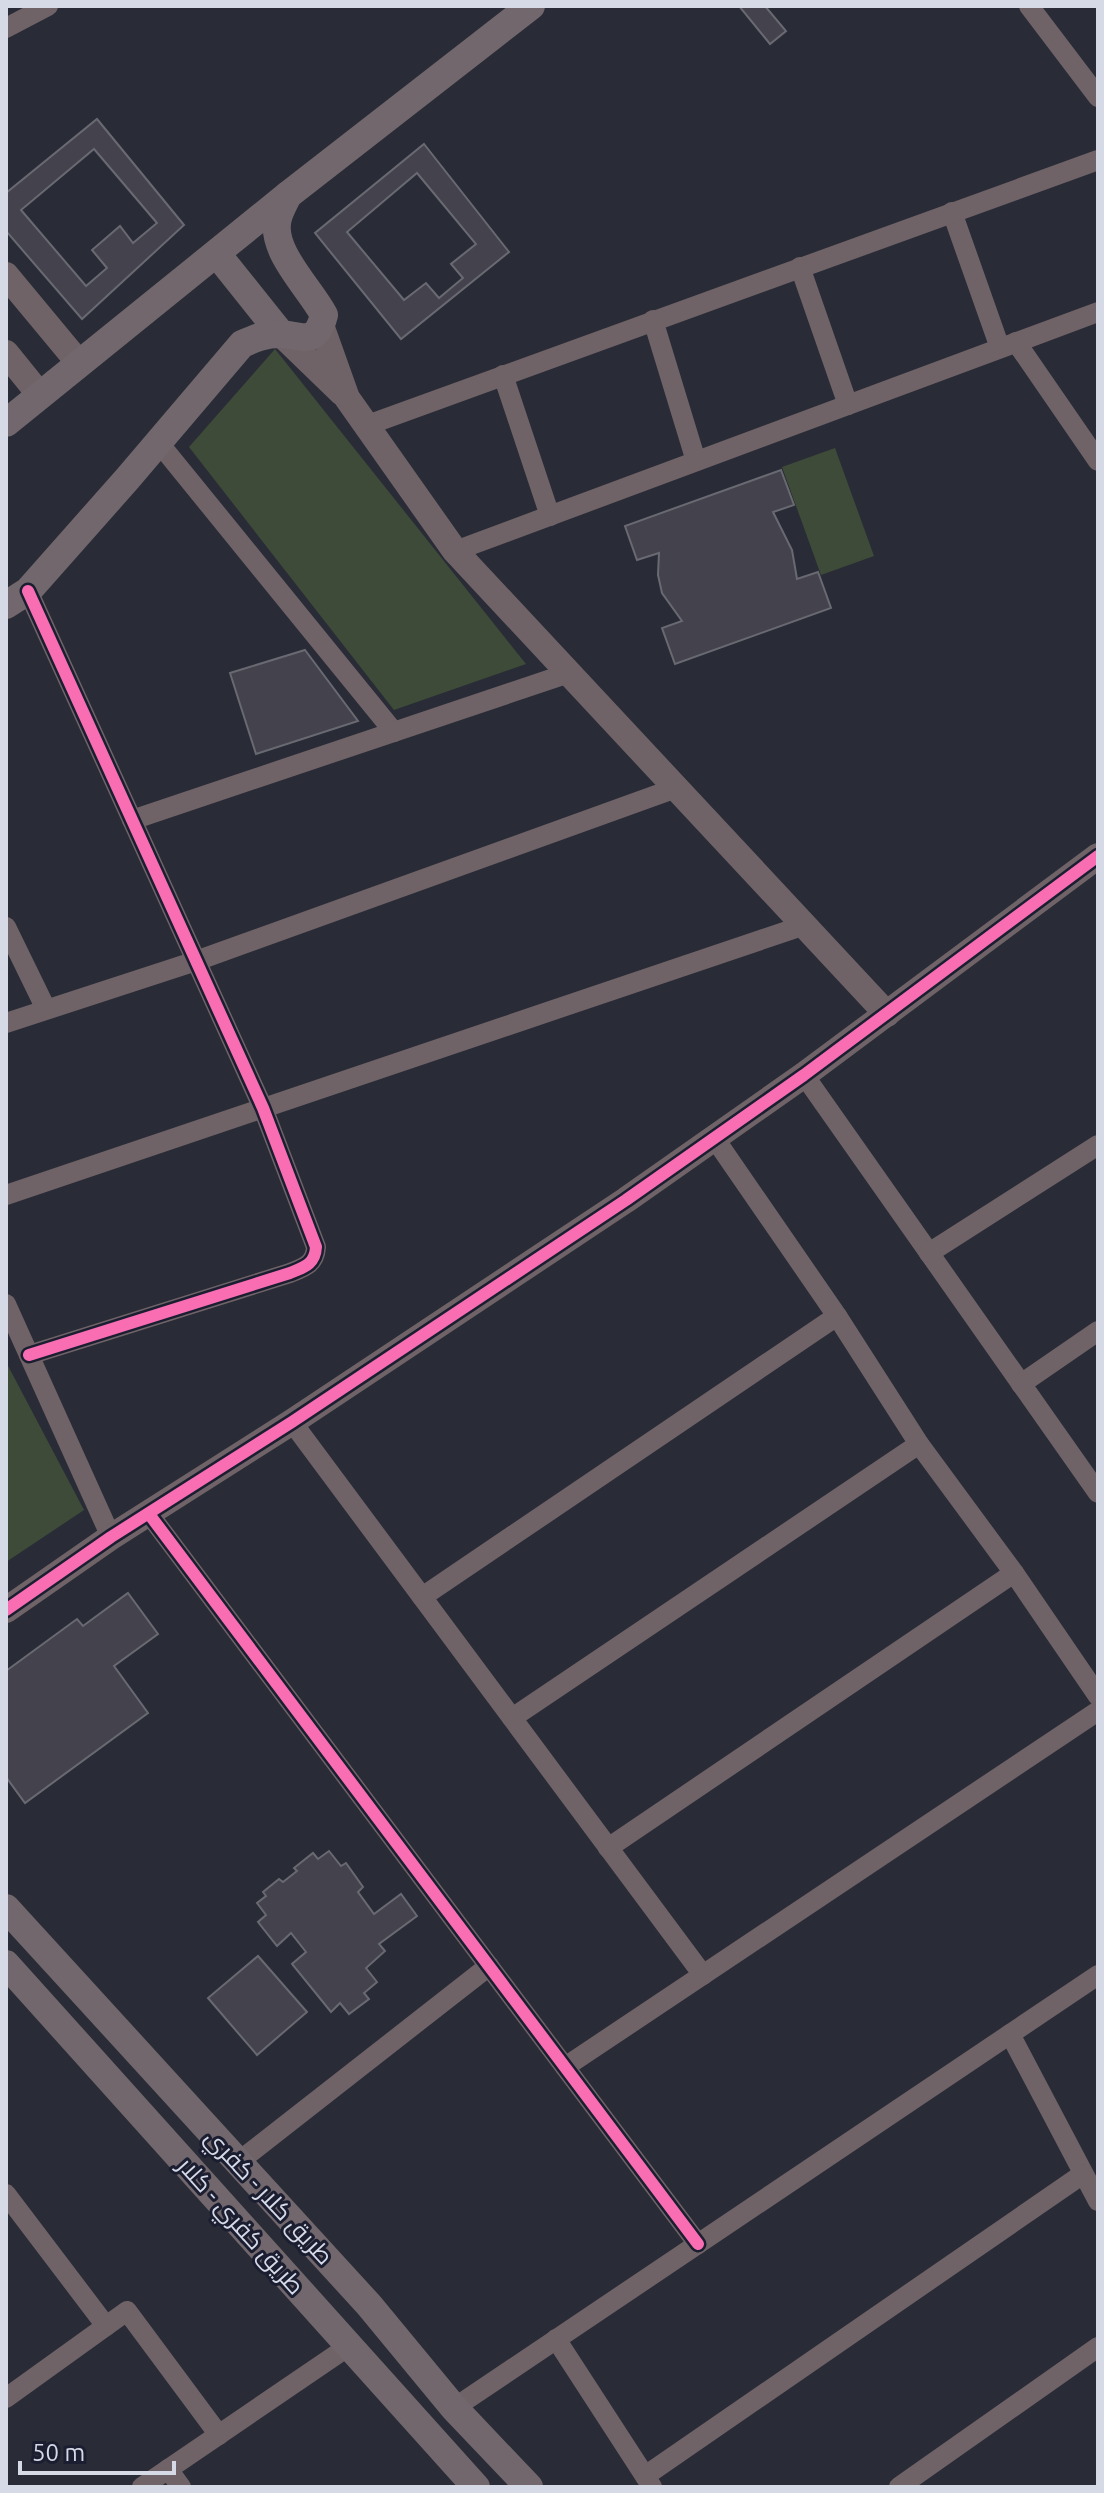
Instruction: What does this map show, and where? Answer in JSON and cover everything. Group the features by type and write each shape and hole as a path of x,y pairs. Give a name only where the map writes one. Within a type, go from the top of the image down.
{"main road":[{"path":"6,423 288,195 531,6"},
{"path":"17,598 159,443 242,344 262,335 281,334 302,339 314,335 321,325 324,315 318,302 287,260 279,240 277,221 288,195"},
{"path":"224,248 260,248 287,260"},
{"path":"224,248 281,334"},
{"name":"طريق كلار - كفري","path":"6,1908 369,2305 454,2408 529,2487"},
{"name":"طريق كفري - كلار","path":"6,1964 476,2487"}],"street":[{"path":"6,28 48,6"},
{"path":"1029,6 1098,97"},
{"path":"365,426 1098,160"},
{"path":"952,212 1008,345 1098,461"},
{"path":"800,267 848,405"},
{"path":"6,275 79,363"},
{"path":"455,551 1098,312"},
{"path":"653,320 696,461"},
{"path":"321,325 347,398 455,551 887,1014"},
{"path":"281,334 347,398"},
{"path":"6,353 40,395"},
{"path":"503,375 550,516"},
{"path":"159,443 394,732"},
{"path":"17,598 132,820 263,1108 316,1247 315,1257 309,1265 20,1349"},
{"path":"132,820 569,673"},
{"path":"6,1023 196,961 676,788"},
{"path":"6,1610 111,1537 292,1422 715,1139 1098,856"},
{"path":"6,1195 805,925"},
{"path":"6,927 46,1009"},
{"path":"804,1075 1098,1493"},
{"path":"715,1139 837,1316 919,1444 1014,1573 1098,1696"},
{"path":"929,1253 1098,1145"},
{"path":"6,1304 20,1349 111,1537"},
{"path":"422,1597 837,1316"},
{"path":"1021,1384 1098,1331"},
{"path":"292,1422 703,1975"},
{"path":"512,1718 919,1444"},
{"path":"149,1514 698,2244"},
{"path":"608,1848 1014,1573"},
{"path":"565,2067 1098,1711"},
{"path":"237,2163 489,1966"},
{"path":"454,2408 1098,1975"},
{"path":"1010,2034 1098,2201"},
{"path":"556,2339 648,2482 1083,2174"},
{"path":"8,2201 106,2326"},
{"path":"6,2398 127,2311 219,2435"},
{"path":"142,2487 349,2346"},
{"path":"899,2487 1098,2347"},
{"path":"168,2469 181,2487"}],"green space":[{"path":"275,349 526,664 394,710 189,447"},
{"path":"835,448 874,556 821,575 782,467"},
{"path":"6,1362 84,1510 6,1562"}],"building":[{"path":"739,6 765,6 786,31 770,44"},
{"path":"97,119 184,225 82,319 6,231 6,193","holes":["94,149 157,223 133,243 120,226 92,250 107,268 86,286 21,210"]},
{"path":"424,144 509,252 401,339 315,233","holes":["417,173 476,244 451,264 463,278 439,298 426,283 404,300 347,232"]},
{"path":"781,470 794,505 773,512 792,550 797,579 818,572 831,608 675,664 662,628 682,621 662,593 658,575 659,553 637,560 625,526"},
{"path":"305,650 358,721 256,754 230,673"},
{"path":"128,1593 158,1634 114,1666 148,1713 25,1803 6,1777 6,1671 77,1619 83,1626"},
{"path":"329,1851 341,1866 346,1863 363,1887 358,1892 374,1914 401,1894 417,1916 379,1944 385,1951 366,1968 377,1982 364,1993 369,1999 349,2014 340,2003 331,2012 292,1964 306,1952 291,1933 277,1946 258,1922 266,1915 257,1903 266,1896 263,1892 279,1879 283,1882 297,1871 294,1868 313,1853 318,1859"},
{"path":"258,1956 307,2012 257,2055 208,1998"}],"cycle path":[{"path":"28,591 263,1108 316,1247 311,1261 290,1273 29,1355"},
{"path":"6,1610 111,1537 292,1422 626,1200 804,1075 1098,856"},
{"path":"149,1514 698,2244"}]}
